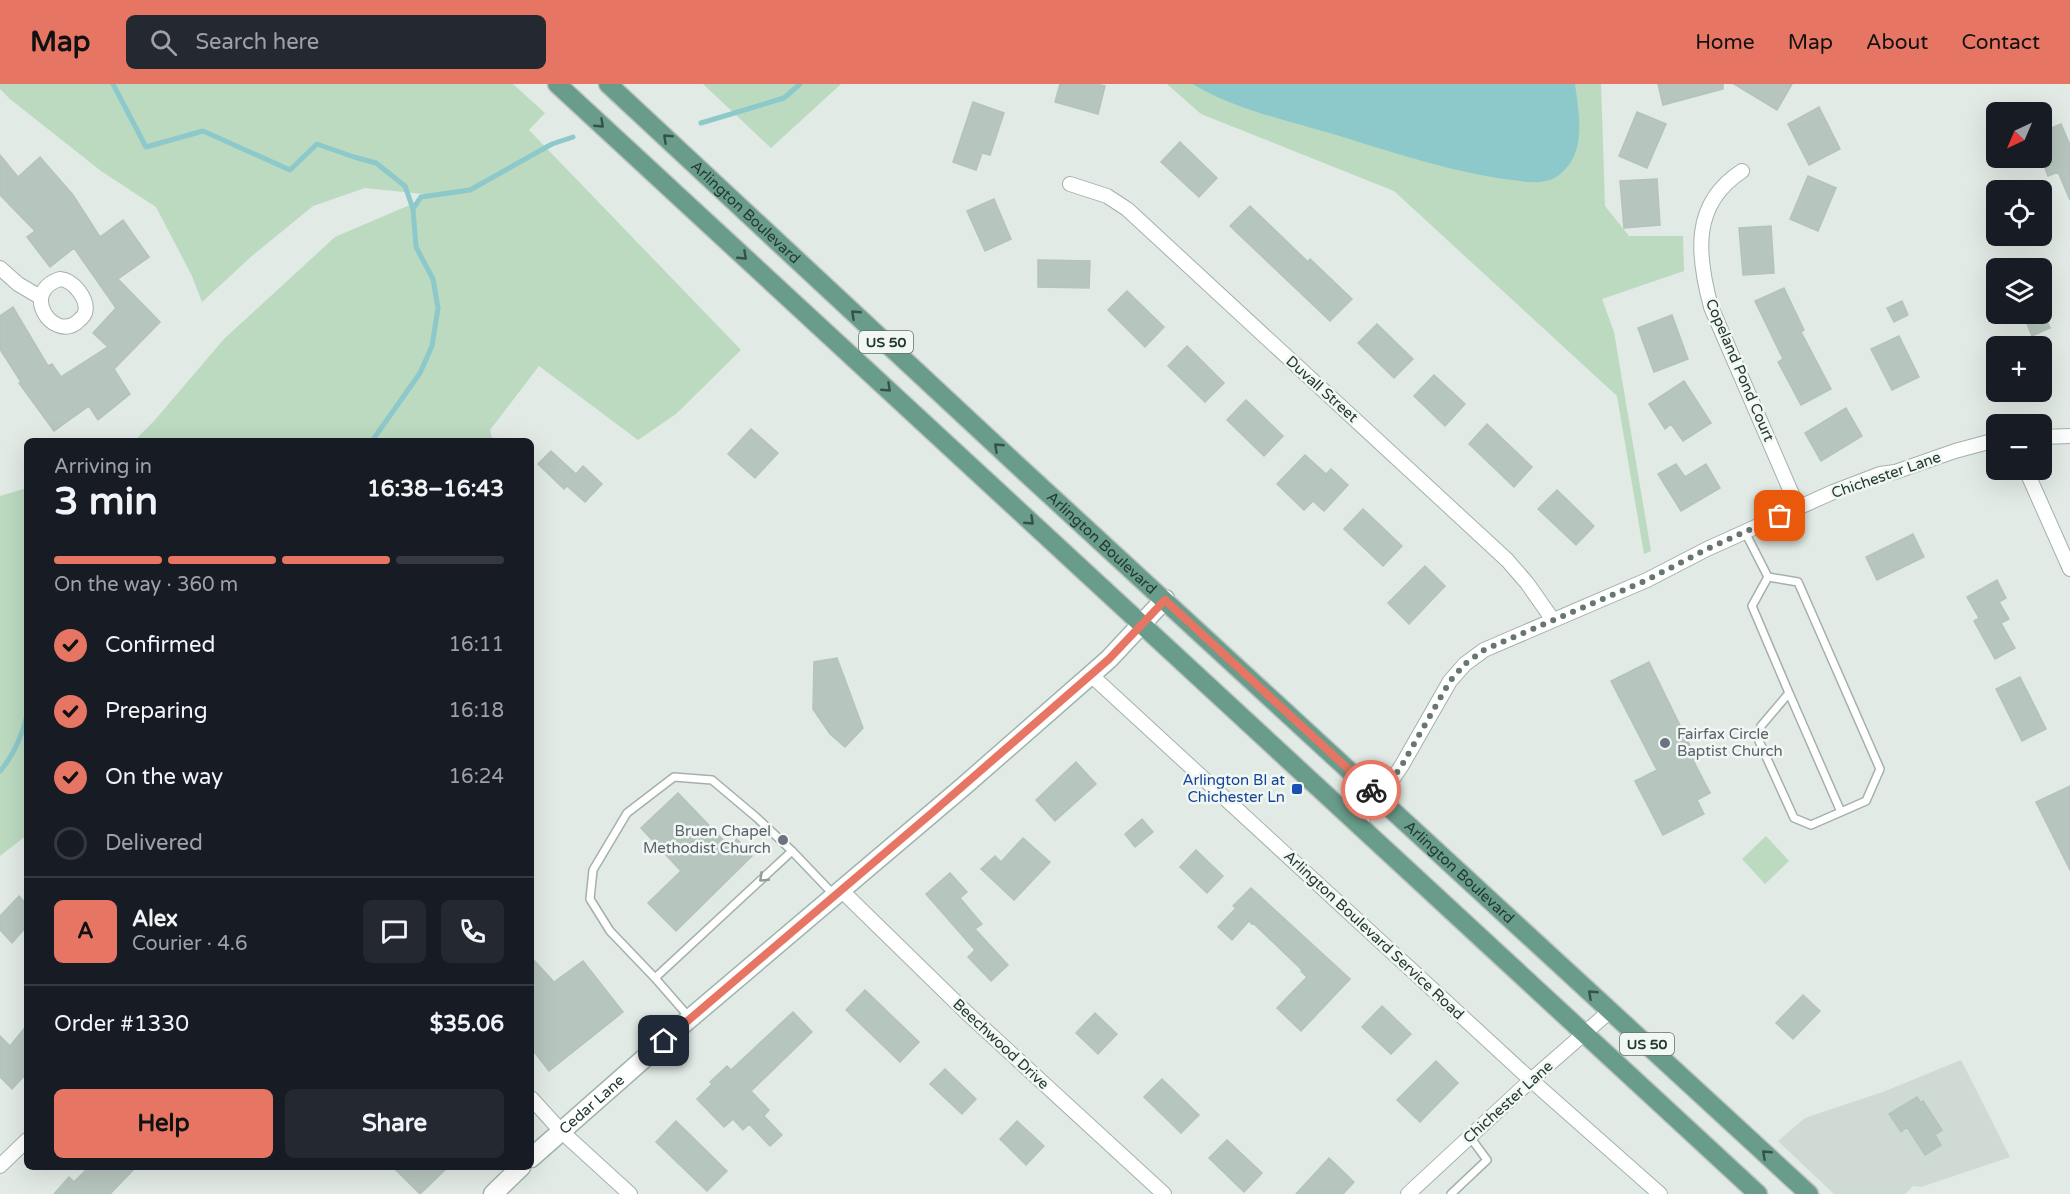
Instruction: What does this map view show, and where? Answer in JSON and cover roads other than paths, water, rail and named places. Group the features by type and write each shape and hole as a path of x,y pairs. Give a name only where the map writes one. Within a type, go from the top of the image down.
{"main road":[{"name":"US 50","path":"557,84 1758,1194"},
{"name":"Arlington Boulevard","path":"608,84 1809,1194"},
{"name":"Cedar Lane","path":"534,1155 690,1018 1109,659 1165,600"},
{"path":"493,1194 518,1170"}],"street":[{"name":"Copeland Pond Court","path":"1742,171 1717,193 1708,209 1702,227 1701,254 1704,281 1711,307 1798,508"},
{"name":"Duvall Street","path":"1070,184 1107,196 1127,209 1507,560 1527,583 1553,620"},
{"path":"0,268 18,284 39,297"},
{"path":"2052,436 2070,436"},
{"name":"Chichester Lane","path":"1357,824 1380,798 1402,765 1450,681 1465,664 1484,650 1647,580 1798,508 1880,474 1896,472 1986,443"},
{"path":"2030,480 2070,569"},
{"name":"Arlington Boulevard Service Road","path":"1090,675 1531,1080 1660,1194"},
{"name":"Beechwood Drive","path":"838,893 1164,1194"},
{"name":"Chichester Lane","path":"1408,1194 1531,1080 1610,1011"},
{"path":"534,1101 561,1131 630,1194"},
{"path":"0,1166 24,1143"}],"lane":[{"path":"1745,532 1768,577"},
{"path":"1768,577 1752,606 1841,812"},
{"path":"1768,577 1798,582 1880,769 1866,801 1811,825 1794,818 1759,741 1761,726 1789,693"},
{"path":"690,1018 610,931 590,899 592,870 627,813 674,777 712,780 756,817 838,893"},
{"path":"655,978 792,851"},
{"path":"1451,1194 1487,1160 1470,1137"}],"water":[{"path":"1193,84 1575,84 1579,134 1573,158 1556,177 1539,182 1525,182 1471,173 1398,154 1257,112 1223,100"}],"waterway":[{"path":"113,84 146,147 203,131 290,170 317,144 376,163 405,186 413,209 416,247 433,279 438,308 432,346 420,373 374,438"},
{"path":"701,123 784,98 800,84"},
{"path":"413,209 421,197 470,190 552,144 573,137"},
{"path":"0,771 17,745 24,726"}],"place":[{"name":"Fairfax Circle Baptist Church","path":"1665,743"},
{"name":"Arlington Bl at Chichester Ln","path":"1297,789"},
{"name":"Bruen Chapel Methodist Church","path":"783,840"}]}
